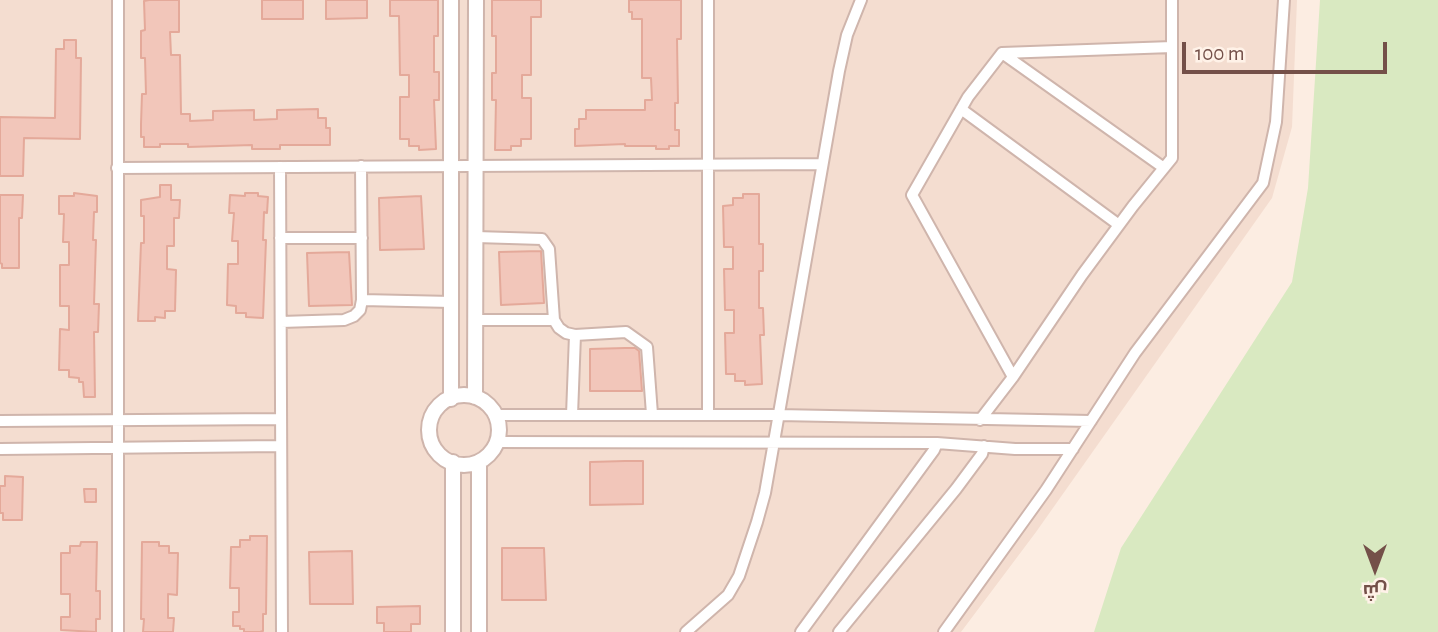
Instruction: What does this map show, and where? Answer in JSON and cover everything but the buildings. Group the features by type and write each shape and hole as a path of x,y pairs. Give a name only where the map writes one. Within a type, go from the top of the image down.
{"street":[{"path":"118,0 118,632"},
{"path":"451,0 451,398"},
{"path":"475,397 476,0"},
{"path":"708,0 708,415"},
{"path":"686,632 719,604 739,576 757,522 774,442 847,35 861,0"},
{"path":"980,420 1119,225 1172,158 1172,0"},
{"path":"944,632 1046,490 1135,353 1263,183 1276,122 1283,0"},
{"path":"1002,53 1172,47"},
{"path":"1002,53 961,109 912,195 1013,377"},
{"path":"1002,53 1164,168"},
{"path":"961,109 1119,225"},
{"path":"117,168 822,164"},
{"path":"281,322 344,320 360,310 361,166"},
{"path":"280,167 282,632"},
{"path":"476,237 542,239 549,249 554,320 559,328 575,335 626,332 646,347 649,353 652,414"},
{"path":"280,238 362,238"},
{"path":"362,300 452,302"},
{"path":"476,320 554,320"},
{"path":"572,415 575,335"},
{"path":"465,395 475,397 485,402 495,415 499,430 497,442 491,453 479,462 453,463 438,453 432,442 430,430 436,410 451,398 465,395"},
{"path":"495,415 778,415 1091,421"},
{"path":"0,421 282,419"},
{"path":"497,442 937,443 1073,449"},
{"path":"801,632 937,443"},
{"path":"0,449 281,446"},
{"path":"839,632 956,489 982,454 984,446"},
{"path":"479,462 479,632"},
{"path":"453,463 453,632"}],"shaded area":[{"path":"0,0 1297,0 1292,127 1272,198 1036,532 961,632 0,632"}],"green space":[{"path":"1320,0 1438,0 1438,632 1094,632 1121,548 1292,282 1308,188"}]}
